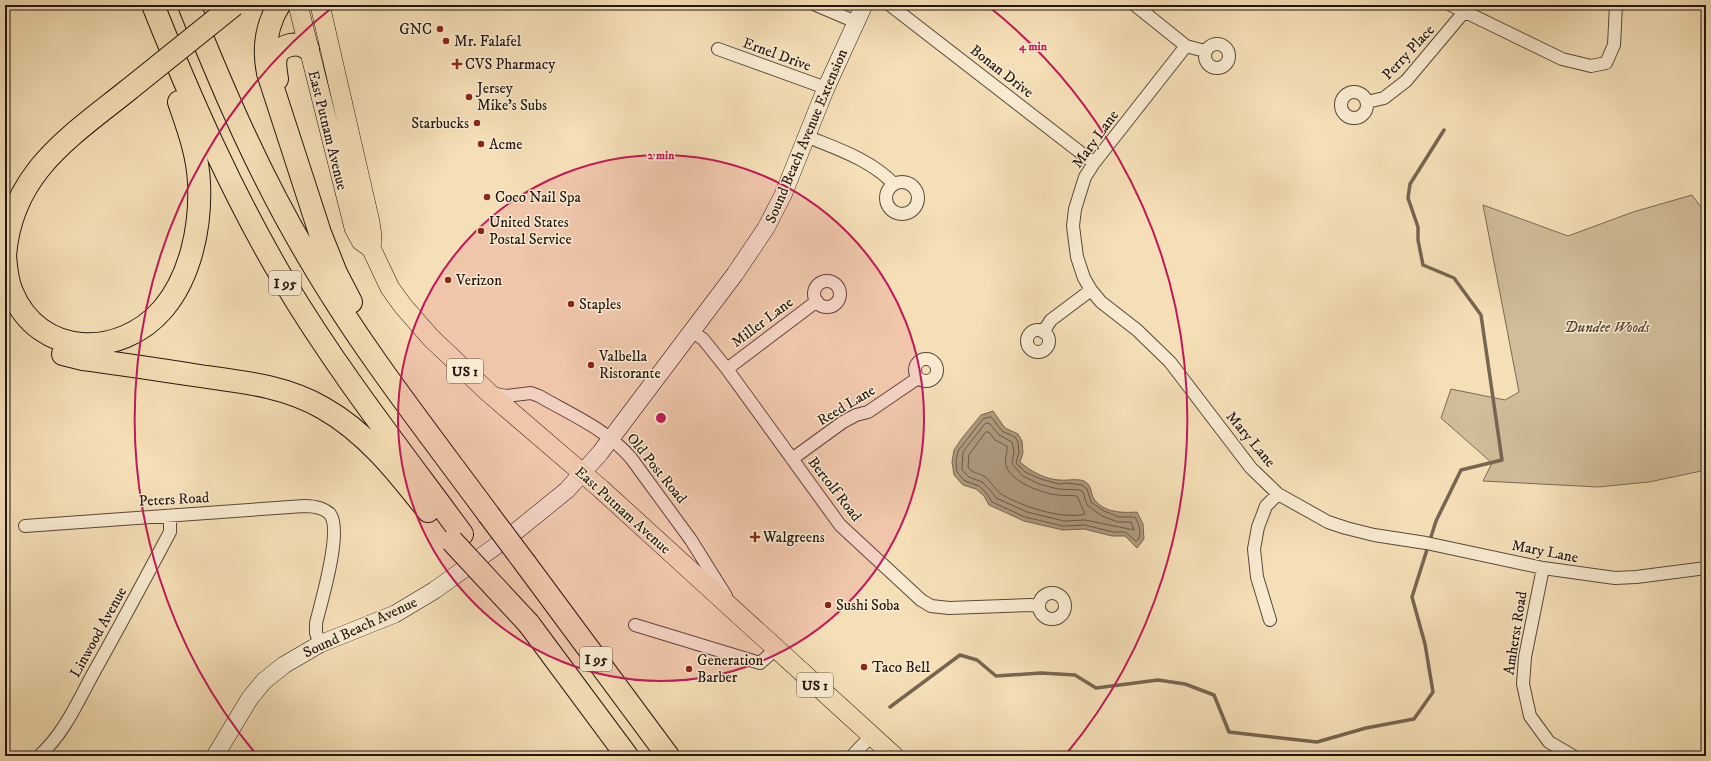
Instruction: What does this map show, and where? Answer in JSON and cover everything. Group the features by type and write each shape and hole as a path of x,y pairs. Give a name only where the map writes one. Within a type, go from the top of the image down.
{"highway":[{"path":"149,5 188,130 199,176 199,203 195,239 184,272 173,296 163,309 150,321 128,336 101,344 91,345 71,342 48,333 34,323 23,312 8,280 5,256 10,221 19,198 32,176 49,157 124,85 213,5"},
{"name":"I 95","path":"153,5 210,141 245,212 284,282 337,363 457,538 529,624 627,756"},
{"name":"I 95","path":"188,5 235,116 252,152 289,223 351,326 420,422 668,756"},
{"path":"5,197 21,169 39,148 71,119 124,85 234,5"},
{"path":"279,5 269,27 265,54 270,82 320,233 336,273 355,310 420,422"},
{"path":"290,140 275,61 278,53 288,46 301,45 308,49"},
{"path":"5,309 13,320 42,346 68,356 266,386 296,395 324,408 350,426 371,444 457,538"}],"main road":[{"name":"East Putnam Avenue","path":"298,5 349,214 354,228 361,241 371,248 390,288 407,310 431,338 488,393 583,473 894,756"},
{"name":"East Putnam Avenue","path":"320,5 370,222 372,236 371,248"}],"street":[{"path":"816,5 856,22"},
{"name":"Sound Beach Avenue Extension","path":"583,473 735,274 766,228 783,195 826,88 864,5"},
{"name":"Bonan Drive","path":"890,5 1094,163"},
{"path":"1135,5 1186,46 1205,51"},
{"path":"1451,5 1562,59 1595,66 1606,63 1614,45 1616,5"},
{"name":"Perry Place","path":"1367,102 1384,98 1406,81 1464,12"},
{"name":"Mary Lane","path":"1186,46 1094,163 1085,177 1075,209 1073,226 1077,257 1084,278 1091,290 1101,302 1137,330 1170,362 1251,468 1278,494 1328,522 1374,535 1431,544 1543,568 1615,578 1636,577 1706,568"},
{"name":"Ernel Drive","path":"718,49 826,88"},
{"path":"806,136 869,163 884,173 894,184"},
{"path":"1043,332 1051,320 1091,290"},
{"name":"Miller Lane","path":"727,369 817,301"},
{"name":"Bertolf Road","path":"691,331 703,339 727,369 840,525 921,600 931,606 949,608 1039,606"},
{"name":"Reed Lane","path":"792,460 843,422 856,415 868,412 918,378"},
{"name":"Old Post Road","path":"488,393 506,396 531,393 539,396 611,438 631,458 692,540 736,613"},
{"name":"Sound Beach Avenue","path":"215,756 239,713 261,684 288,662 320,644 385,619 424,598 514,533 567,490 583,473"},
{"path":"1270,620 1257,577 1254,549 1258,527 1266,506 1278,494"},
{"name":"Peters Road","path":"25,526 145,516 170,516 315,506 324,510 332,518 335,536 316,624 316,633 320,644"},
{"name":"Linwood Avenue","path":"39,756 61,730 107,649 170,532 170,516"},
{"name":"Amherst Road","path":"1543,568 1525,657 1523,684 1530,716 1549,742 1573,756"},
{"path":"635,625 760,663 776,649"},
{"path":"852,756 871,736"}],"green space":[{"name":"Dundee Woods","path":"1692,195 1706,214 1706,470 1649,482 1598,487 1483,481 1492,463 1441,418 1451,389 1505,400 1519,392 1483,205 1568,236 1633,212"}],"water":[{"path":"993,411 1005,428 1018,434 1022,441 1023,453 1020,462 1028,468 1038,474 1054,479 1084,481 1089,485 1093,497 1098,504 1108,510 1137,512 1143,524 1144,539 1137,548 1125,536 1112,536 1084,529 1063,530 1024,521 989,505 984,496 976,489 963,485 954,475 952,462 954,450 981,415"}],"waterway":[{"path":"890,707 960,655 977,660 996,676 1041,673 1075,675 1096,688 1158,680 1185,684 1214,695 1229,732 1317,742 1366,728 1414,719 1433,692 1425,644 1412,597 1436,521 1461,470 1502,460 1481,315 1454,278 1423,265 1418,240 1418,227 1408,198 1410,184 1444,130"}],"place":[{"name":"GNC","path":"440,29"},
{"name":"Mr. Falafel","path":"446,41"},
{"name":"CVS Pharmacy","path":"457,64"},
{"name":"Jersey Mike's Subs","path":"469,97"},
{"name":"Starbucks","path":"477,123"},
{"name":"Acme","path":"481,144"},
{"name":"Coco Nail Spa","path":"487,197"},
{"name":"United States Postal Service","path":"481,231"},
{"name":"Verizon","path":"448,280"},
{"name":"Staples","path":"571,304"},
{"name":"Valbella Ristorante","path":"591,365"},
{"name":"Walgreens","path":"755,537"},
{"name":"Sushi Soba","path":"828,605"},
{"name":"Taco Bell","path":"864,667"},
{"name":"Generation Barber","path":"689,669"}]}
